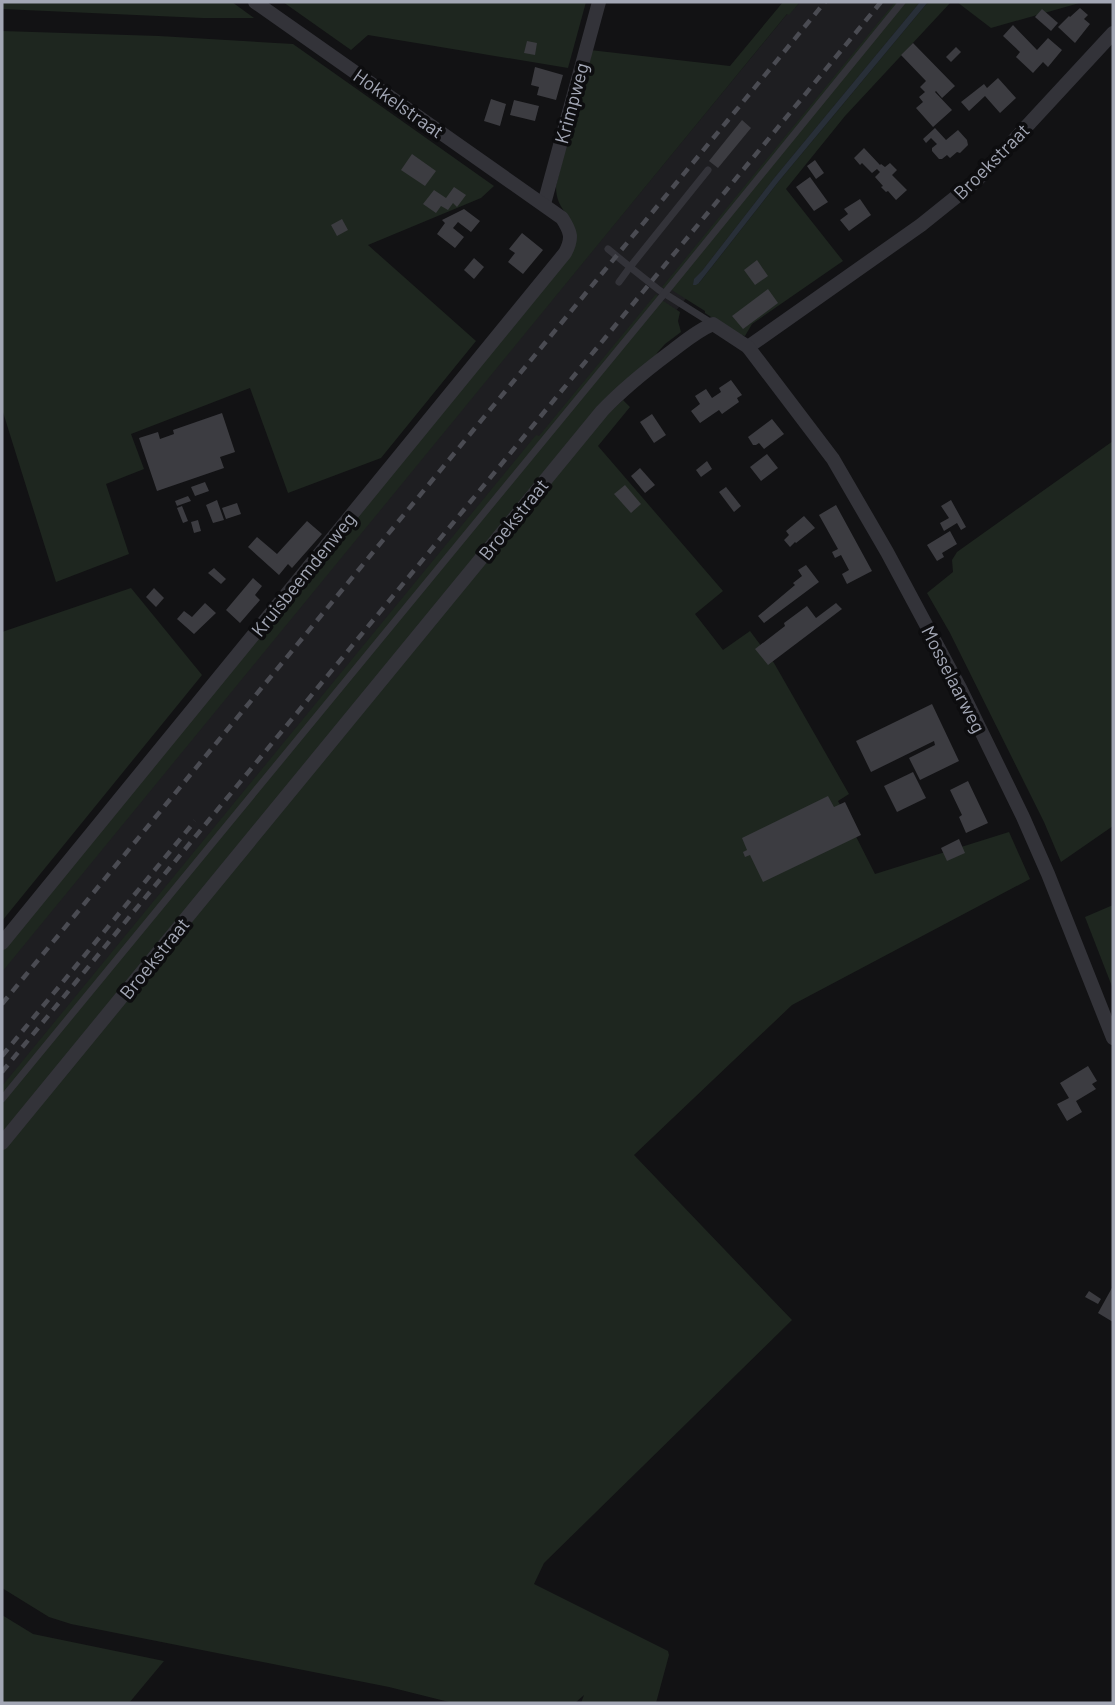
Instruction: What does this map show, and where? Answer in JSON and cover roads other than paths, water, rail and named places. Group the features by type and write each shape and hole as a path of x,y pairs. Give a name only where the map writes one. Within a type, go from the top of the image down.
{"street":[{"name":"Hokkelstraat","path":"255,2 544,204"},
{"name":"Krimpweg","path":"544,204 599,2"},
{"name":"Broekstraat","path":"748,347 920,225 977,180 1113,33"},
{"name":"Kruisbeemdenweg","path":"2,943 565,253 570,243 570,230 562,218 544,204"},
{"name":"Broekstraat","path":"2,1143 602,411 643,373 700,330 713,324"},
{"path":"713,324 748,347"},
{"name":"Mosselaarweg","path":"748,347 833,459 887,552 960,688 1048,874 1113,1038"}],"lane":[{"path":"2,1099 902,2"},
{"path":"619,282 708,170"},
{"path":"608,249 664,294 713,324"}],"railway":[{"path":"2,1004 825,2"},
{"path":"2,1072 881,2"},
{"path":"2,1056 195,821"}]}
